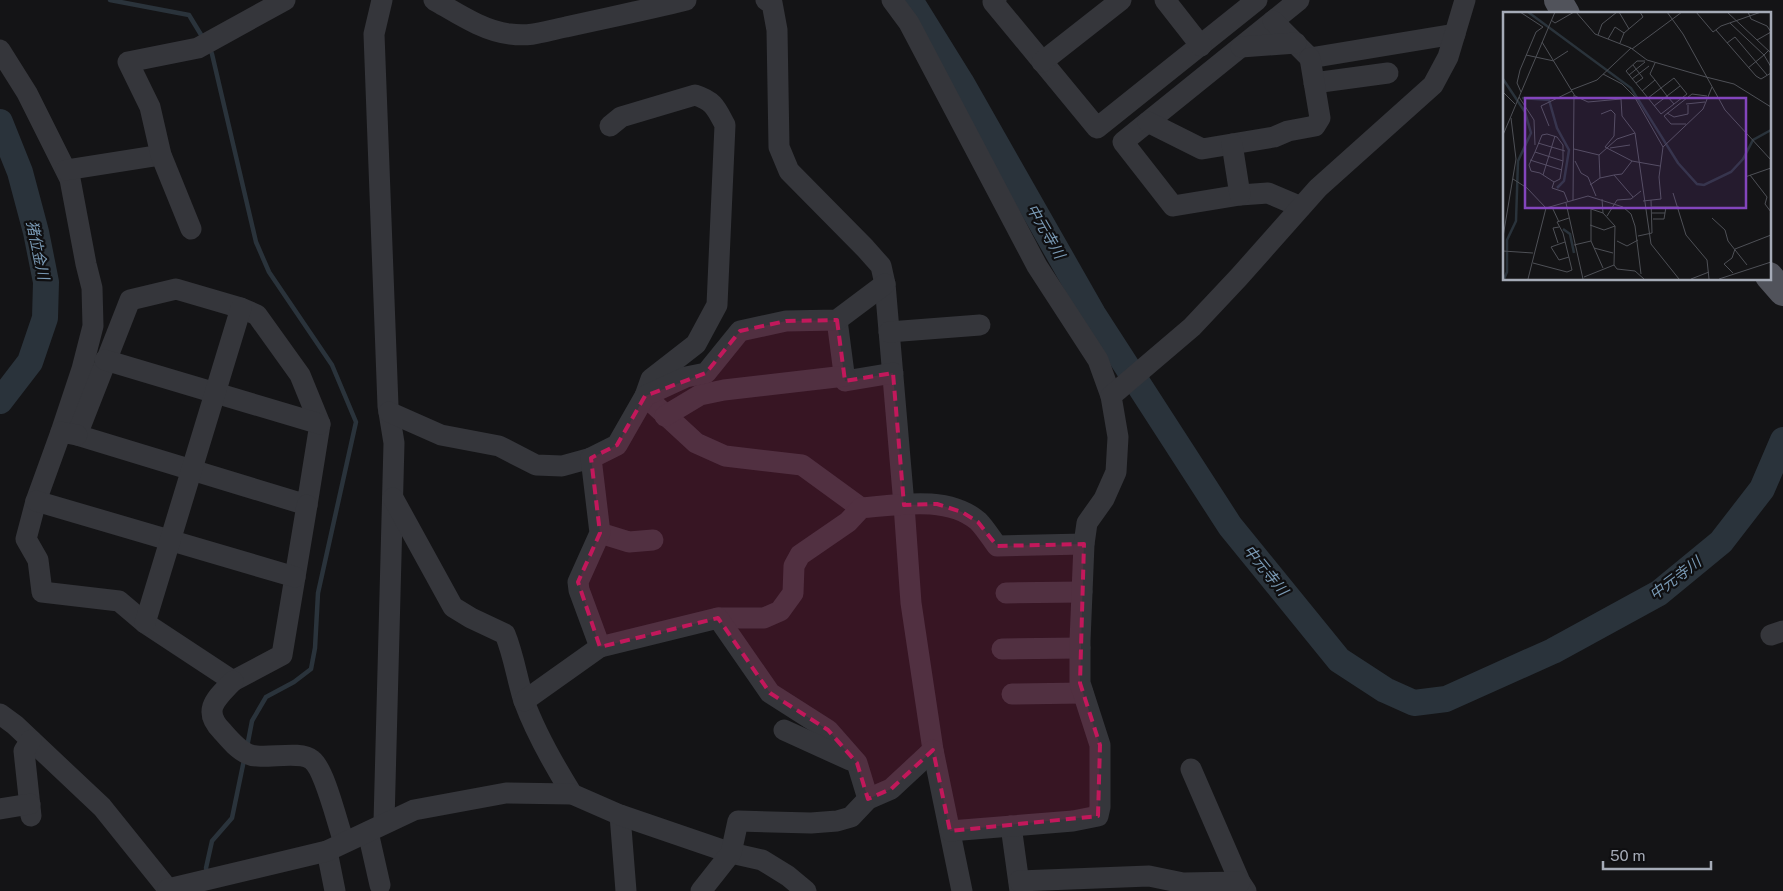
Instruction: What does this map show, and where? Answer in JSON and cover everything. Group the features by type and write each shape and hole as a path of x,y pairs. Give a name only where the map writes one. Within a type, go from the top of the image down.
{"main road":[{"path":"1558,0 1565,12"},
{"path":"1770,277 1783,292"}],"street":[{"path":"191,229 161,155 150,106 128,62 206,43 285,0"},
{"path":"380,885 376,827 394,443 389,412 374,34 382,0"},
{"path":"434,0 480,25 508,34 534,36 565,27 686,0"},
{"path":"766,0 772,3 777,30 779,147 789,171 866,248 881,266 885,284 911,603 933,750 962,891"},
{"path":"892,0 909,23 1037,266 1098,360 1116,392 1118,437 1116,472 1104,499 1087,522 1084,544 1080,683 1100,744 1100,807 1098,816 1074,820 950,831"},
{"path":"1042,62 1121,0"},
{"path":"1164,0 1202,46"},
{"path":"993,1 1097,128 1258,0 1303,50 1314,83 1320,118 1315,126 1274,137 1202,148 1145,125 1125,106"},
{"path":"1300,0 1123,142 1173,206 1240,195 1268,193 1301,207"},
{"path":"1116,392 1192,327 1318,188 1433,85 1448,57 1464,0"},
{"path":"1241,47 1303,50 1455,34"},
{"path":"0,50 28,93 70,179 92,288 93,326 69,434"},
{"path":"1314,83 1388,72"},
{"path":"389,412 440,435 498,446 536,465 562,466 591,458 617,445 645,396 651,379 696,344 717,305 725,125 715,106 706,99 695,95 621,117 610,126"},
{"path":"1232,144 1240,195"},
{"path":"66,170 161,155"},
{"path":"645,396 686,378 706,373 740,331 786,321 837,320 885,284"},
{"path":"233,681 145,623 119,601 42,592 38,560 26,539 36,501 105,360 130,300 176,289 241,308 257,315 300,375 320,424 282,655 233,681 214,702 211,713 214,724 234,744 249,755 301,755 311,759 320,769 336,846 335,891"},
{"path":"145,623 241,308"},
{"path":"837,320 845,381 893,373"},
{"path":"889,332 980,325"},
{"path":"105,360 320,424"},
{"path":"665,416 700,396 724,390 845,376"},
{"path":"645,396 696,443 725,456 802,466 861,508 937,504 962,512 978,522 997,546 1084,544"},
{"path":"69,434 307,504"},
{"path":"591,458 600,533 578,582 579,590 600,647"},
{"path":"392,498 453,607 505,634 511,649 524,701 549,757 572,794"},
{"path":"36,501 294,577"},
{"path":"524,701 600,647 718,618 764,618 780,610 793,593 794,566 800,555 848,522 861,508"},
{"path":"600,533 629,542 653,540"},
{"path":"1006,592 1082,592"},
{"path":"718,618 770,694 828,730 857,764 868,799"},
{"path":"1002,649 1080,648"},
{"path":"1012,694 1083,692"},
{"path":"0,714 31,740 102,807 168,890 217,884 336,846 414,810 506,794 572,794 620,815 731,853 762,860 788,876 806,891"},
{"path":"784,730 857,764"},
{"path":"0,808 31,810 24,751 31,740"},
{"path":"701,891 731,853 738,821 811,823 837,821 851,817 868,799 890,789 933,750"},
{"path":"1011,826 1019,886 1135,884 1149,876 1183,883 1243,887 1191,769"},
{"path":"620,815 626,891"}],"highlighted area":[{"path":"837,320 845,381 893,373 904,505 937,504 962,512 978,522 997,546 1084,544 1080,683 1100,745 1098,816 950,831 933,750 891,789 868,799 857,763 828,730 770,693 718,618 600,647 578,582 600,533 591,458 617,445 645,396 706,373 740,331 786,321"}],"waterway":[{"path":"110,0 189,15 203,38"},
{"name":"中元寺川","path":"910,0 961,82 1093,314 1230,526 1339,660 1385,690 1414,703 1446,699 1553,651 1659,593 1721,542 1762,489 1783,440"},
{"path":"210,49 256,242 269,272 332,365 356,422 318,593 315,648 311,669 294,682 266,697 252,721 247,747"},
{"name":"猪位金川","path":"0,122 20,172 36,232 46,282 45,318 30,362 0,401"},
{"path":"208,875 206,868 212,841 232,818 244,760"}]}
